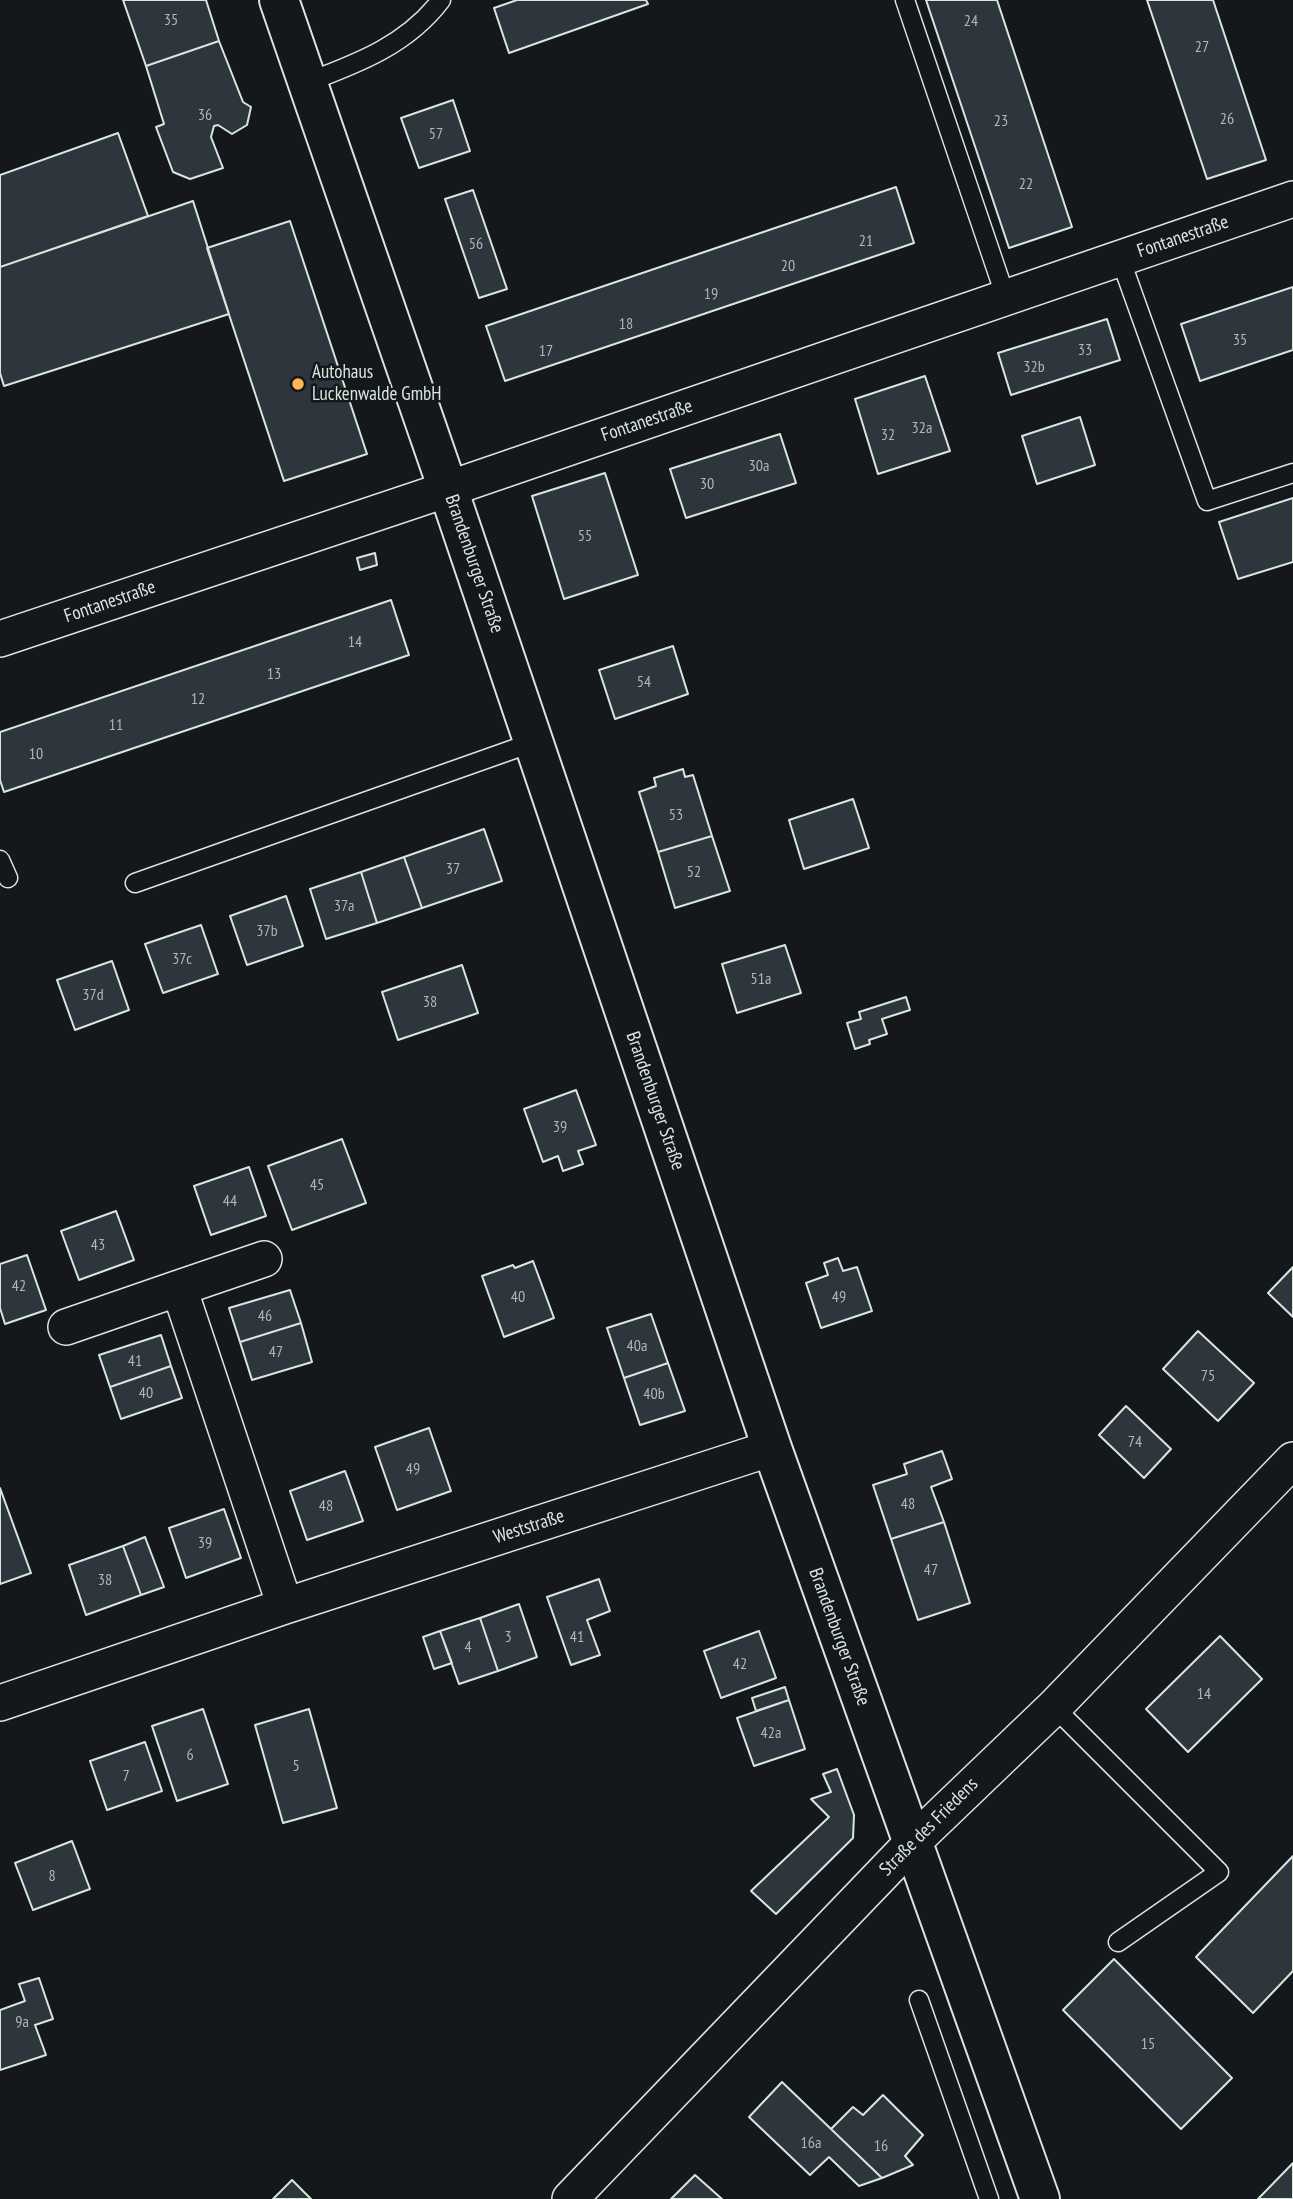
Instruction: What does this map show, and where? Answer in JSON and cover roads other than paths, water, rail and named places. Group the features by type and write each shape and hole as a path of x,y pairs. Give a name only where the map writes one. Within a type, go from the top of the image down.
{"street":[{"name":"Brandenburger Straße","path":"279,0 448,489 772,1448 1040,2199"},
{"name":"Fontanestraße","path":"0,639 448,489 1293,199"},
{"path":"66,1327 264,1259"},
{"path":"179,1288 285,1606"},
{"name":"Weststraße","path":"0,1703 285,1606 772,1448"},
{"name":"Straße des Friedens","path":"570,2199 912,1843 1054,1707 1293,1460"}],"lane":[{"path":"308,82 356,65 392,45 418,27 442,0"},
{"path":"905,0 1006,299"},
{"path":"1120,258 1207,500 1293,473"},
{"path":"135,883 534,742"},
{"path":"0,860 8,878"},
{"path":"1054,1707 1219,1872 1118,1942"},
{"path":"919,2000 989,2199"}],"place":[{"name":"Autohaus Luckenwalde GmbH","path":"298,384"}]}
